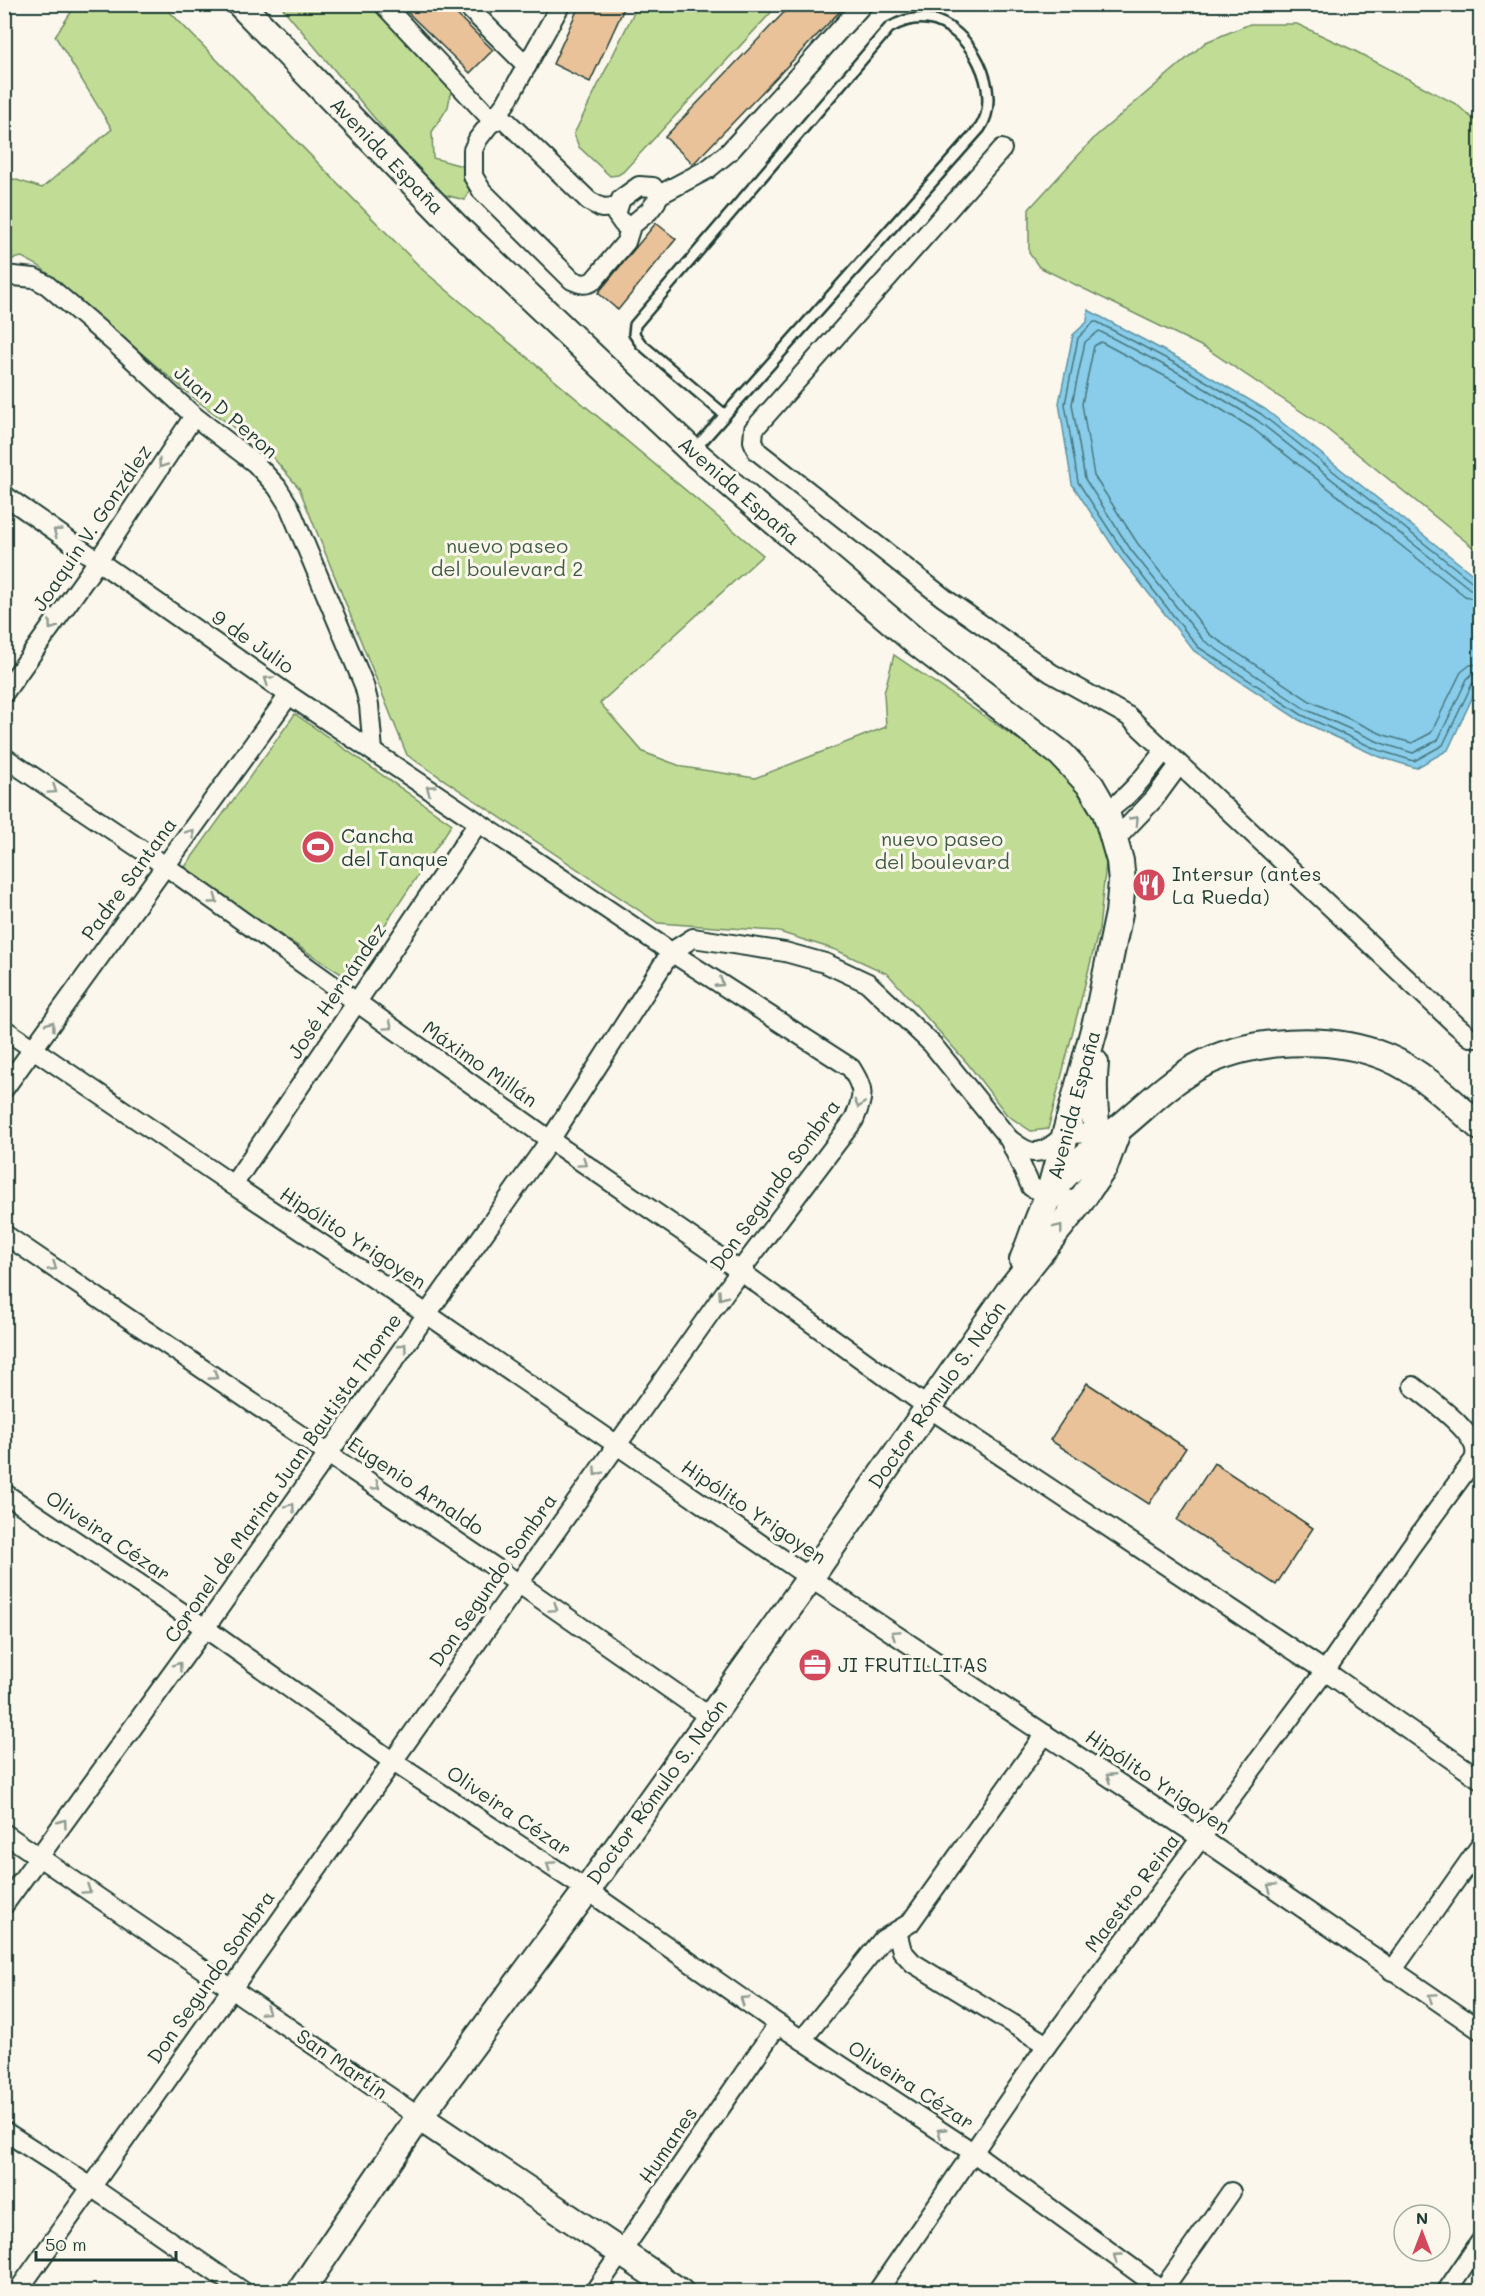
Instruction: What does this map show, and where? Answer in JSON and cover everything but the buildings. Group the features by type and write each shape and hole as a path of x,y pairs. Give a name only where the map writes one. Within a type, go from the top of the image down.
{"main road":[{"name":"Avenida España","path":"240,4 456,227 692,452 916,642 1061,754 1091,786 1106,812 1120,861 1122,882 1119,913 1098,1015 1049,1195"},
{"name":"Avenida España","path":"1098,1015 1093,1087 1095,1109 1109,1138"},
{"path":"1109,1138 1147,1102 1196,1067 1233,1052 1265,1045 1301,1042 1347,1045 1385,1056 1413,1070 1480,1127"},
{"path":"1095,1109 1106,1116 1119,1118 1109,1138"},
{"name":"Doctor Rómulo S. Naón","path":"1010,1290 1049,1195 1082,1158 1109,1138"},
{"name":"Doctor Rómulo S. Naón","path":"300,2292 419,2117 711,1718 1010,1290 1080,1202 1109,1138"},
{"name":"San Martín","path":"419,2117 680,2292"}],"street":[{"path":"383,4 496,118 590,201 602,208 617,207"},
{"path":"465,4 527,66"},
{"path":"561,4 496,118 478,139 471,162 473,176 482,191 572,280 581,284 588,284 594,280 626,242 631,226 657,202 658,195 653,187 639,186 621,199 616,214 623,224 631,226"},
{"path":"658,195 708,169 729,152 863,4"},
{"path":"1002,149 754,429 753,441 758,450 944,598 1051,673 1128,716 1456,1025 1470,1037 1480,1037"},
{"name":"Juan D Peron","path":"4,275 34,278 47,285 194,416 255,463 277,487 289,506 364,685 369,705 374,751"},
{"name":"Joaquín V. González","path":"4,693 98,561 194,416"},
{"name":"9 de Julio","path":"4,495 289,695 478,823"},
{"name":"Padre Santana","path":"4,1089 167,867 289,695"},
{"path":"1106,812 1137,787 1164,751"},
{"name":"Máximo Millán","path":"4,757 167,867 549,1140 740,1271 929,1408 1325,1671 1480,1779"},
{"path":"1115,840 1154,799 1179,765"},
{"name":"Don Segundo Sombra","path":"16,2292 740,1271 854,1120 861,1103 862,1087 852,1068 671,952 478,823"},
{"name":"José Hernández","path":"233,1185 478,823"},
{"path":"671,952 693,938 795,955 825,963 868,983 932,1044 1009,1139 1031,1187 1049,1195 1080,1202"},
{"name":"Coronel de Marina Juan Bautista Thorne","path":"4,1905 205,1628 549,1140 671,952"},
{"name":"Hipólito Yrigoyen","path":"4,1029 427,1314 810,1578 1201,1838 1480,2030"},
{"path":"1009,1139 1024,1150 1034,1152 1047,1149 1065,1137 1076,1134 1109,1138"},
{"name":"Eugenio Arnaldo","path":"4,1234 518,1583 711,1718"},
{"name":"Maestro Reina","path":"877,2292 1047,2045 1325,1671 1468,1468 1475,1456 1475,1444 1467,1431 1413,1386"},
{"name":"Oliveira Cézar","path":"4,1493 205,1628 392,1761 587,1890 778,2024 974,2153 1162,2291"},
{"path":"802,2040 882,1940 910,1923 1045,1734"},
{"name":"San Martín","path":"4,1833 419,2117"},
{"path":"1392,1971 1480,1846"},
{"path":"897,1930 902,1951 912,1963 1047,2045"},
{"name":"Humanes","path":"594,2292 778,2024"},
{"path":"4,2131 90,2186 244,2292"},
{"path":"1162,2291 1231,2192"},
{"path":"1446,2292 1480,2242"}],"lane":[{"path":"692,452 987,118 989,92 981,67 967,44 952,29 930,19 914,18 899,22 889,28 635,325 634,334 641,344 724,415"}],"green space":[{"path":"638,4 778,5 623,172 610,176 579,147 574,134"},
{"name":"nuevo paseo del boulevard 2","path":"76,5 163,5 424,271 763,555 600,703 643,752 683,767 755,778 886,727 884,693 894,655 1065,771 1108,843 1099,929 1048,1129 1031,1131 1007,1115 968,1064 888,974 836,950 776,931 658,923 407,755 299,488 270,454 200,403 39,266 22,257 8,260 5,258 4,176 42,188 112,129 55,36"},
{"path":"280,5 386,5 446,58 453,80 448,107 432,132 433,158 462,166 473,181 465,200 437,193"},
{"path":"1250,24 1297,24 1353,50 1456,104 1480,125 1480,553 1323,426 1207,349 1039,267 1029,253 1029,209 1096,136 1206,42"},
{"name":"Cancha del Tanque","path":"295,714 452,824 349,979 182,871"}],"water":[{"path":"1088,310 1185,362 1265,409 1480,580 1480,681 1448,750 1416,768 1377,756 1299,720 1194,651 1120,557 1072,484 1059,403 1073,335 1087,322"}],"place":[{"name":"Cancha del Tanque","path":"318,847"},
{"name":"Intersur (antes La Rueda)","path":"1149,885"},
{"name":"JI FRUTILLITAS","path":"815,1665"}],"park label":[{"name":"nuevo paseo del boulevard","path":"942,850"}]}
